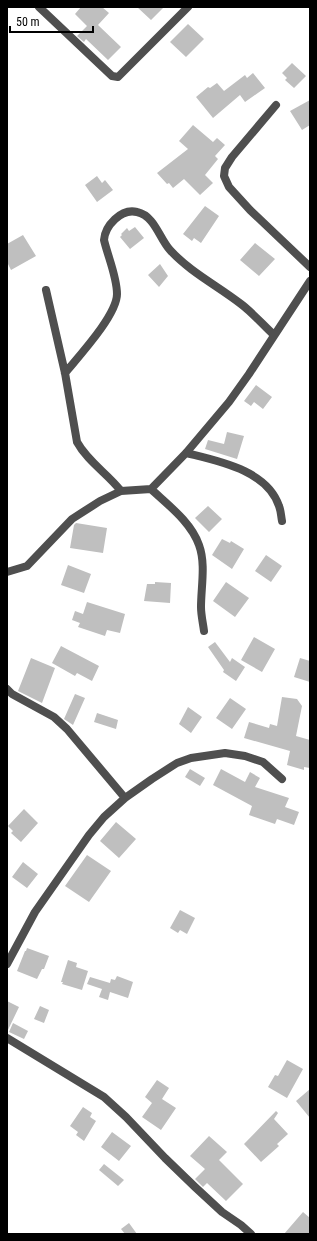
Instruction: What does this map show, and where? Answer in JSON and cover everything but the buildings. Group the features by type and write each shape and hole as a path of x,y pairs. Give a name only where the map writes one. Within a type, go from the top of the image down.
{"street":[{"path":"39,7 112,76 118,77 188,7"},
{"path":"276,105 232,157 225,168 224,176 229,187 250,210 310,267"},
{"path":"65,373 92,340 114,305 117,295 116,283 104,240 104,235 106,230 125,212 136,212 149,217 171,251 187,265 242,304 274,336"},
{"path":"7,572 27,566 72,520 100,501 121,491 151,489 186,453 229,402 310,281"},
{"path":"46,290 65,373 77,442 89,459 98,469 110,477 121,491"},
{"path":"186,453 211,459 249,473 271,492 279,505 282,521"},
{"path":"151,489 179,516 191,530 199,545 202,572 201,607 204,631"},
{"path":"7,689 12,694 54,717 67,729 125,798"},
{"path":"7,964 35,912 74,856 104,817 125,798 177,763 209,755 225,753 263,762 282,779"},
{"path":"7,1038 104,1097 126,1117 195,1187 222,1212 241,1224 251,1234"}]}
